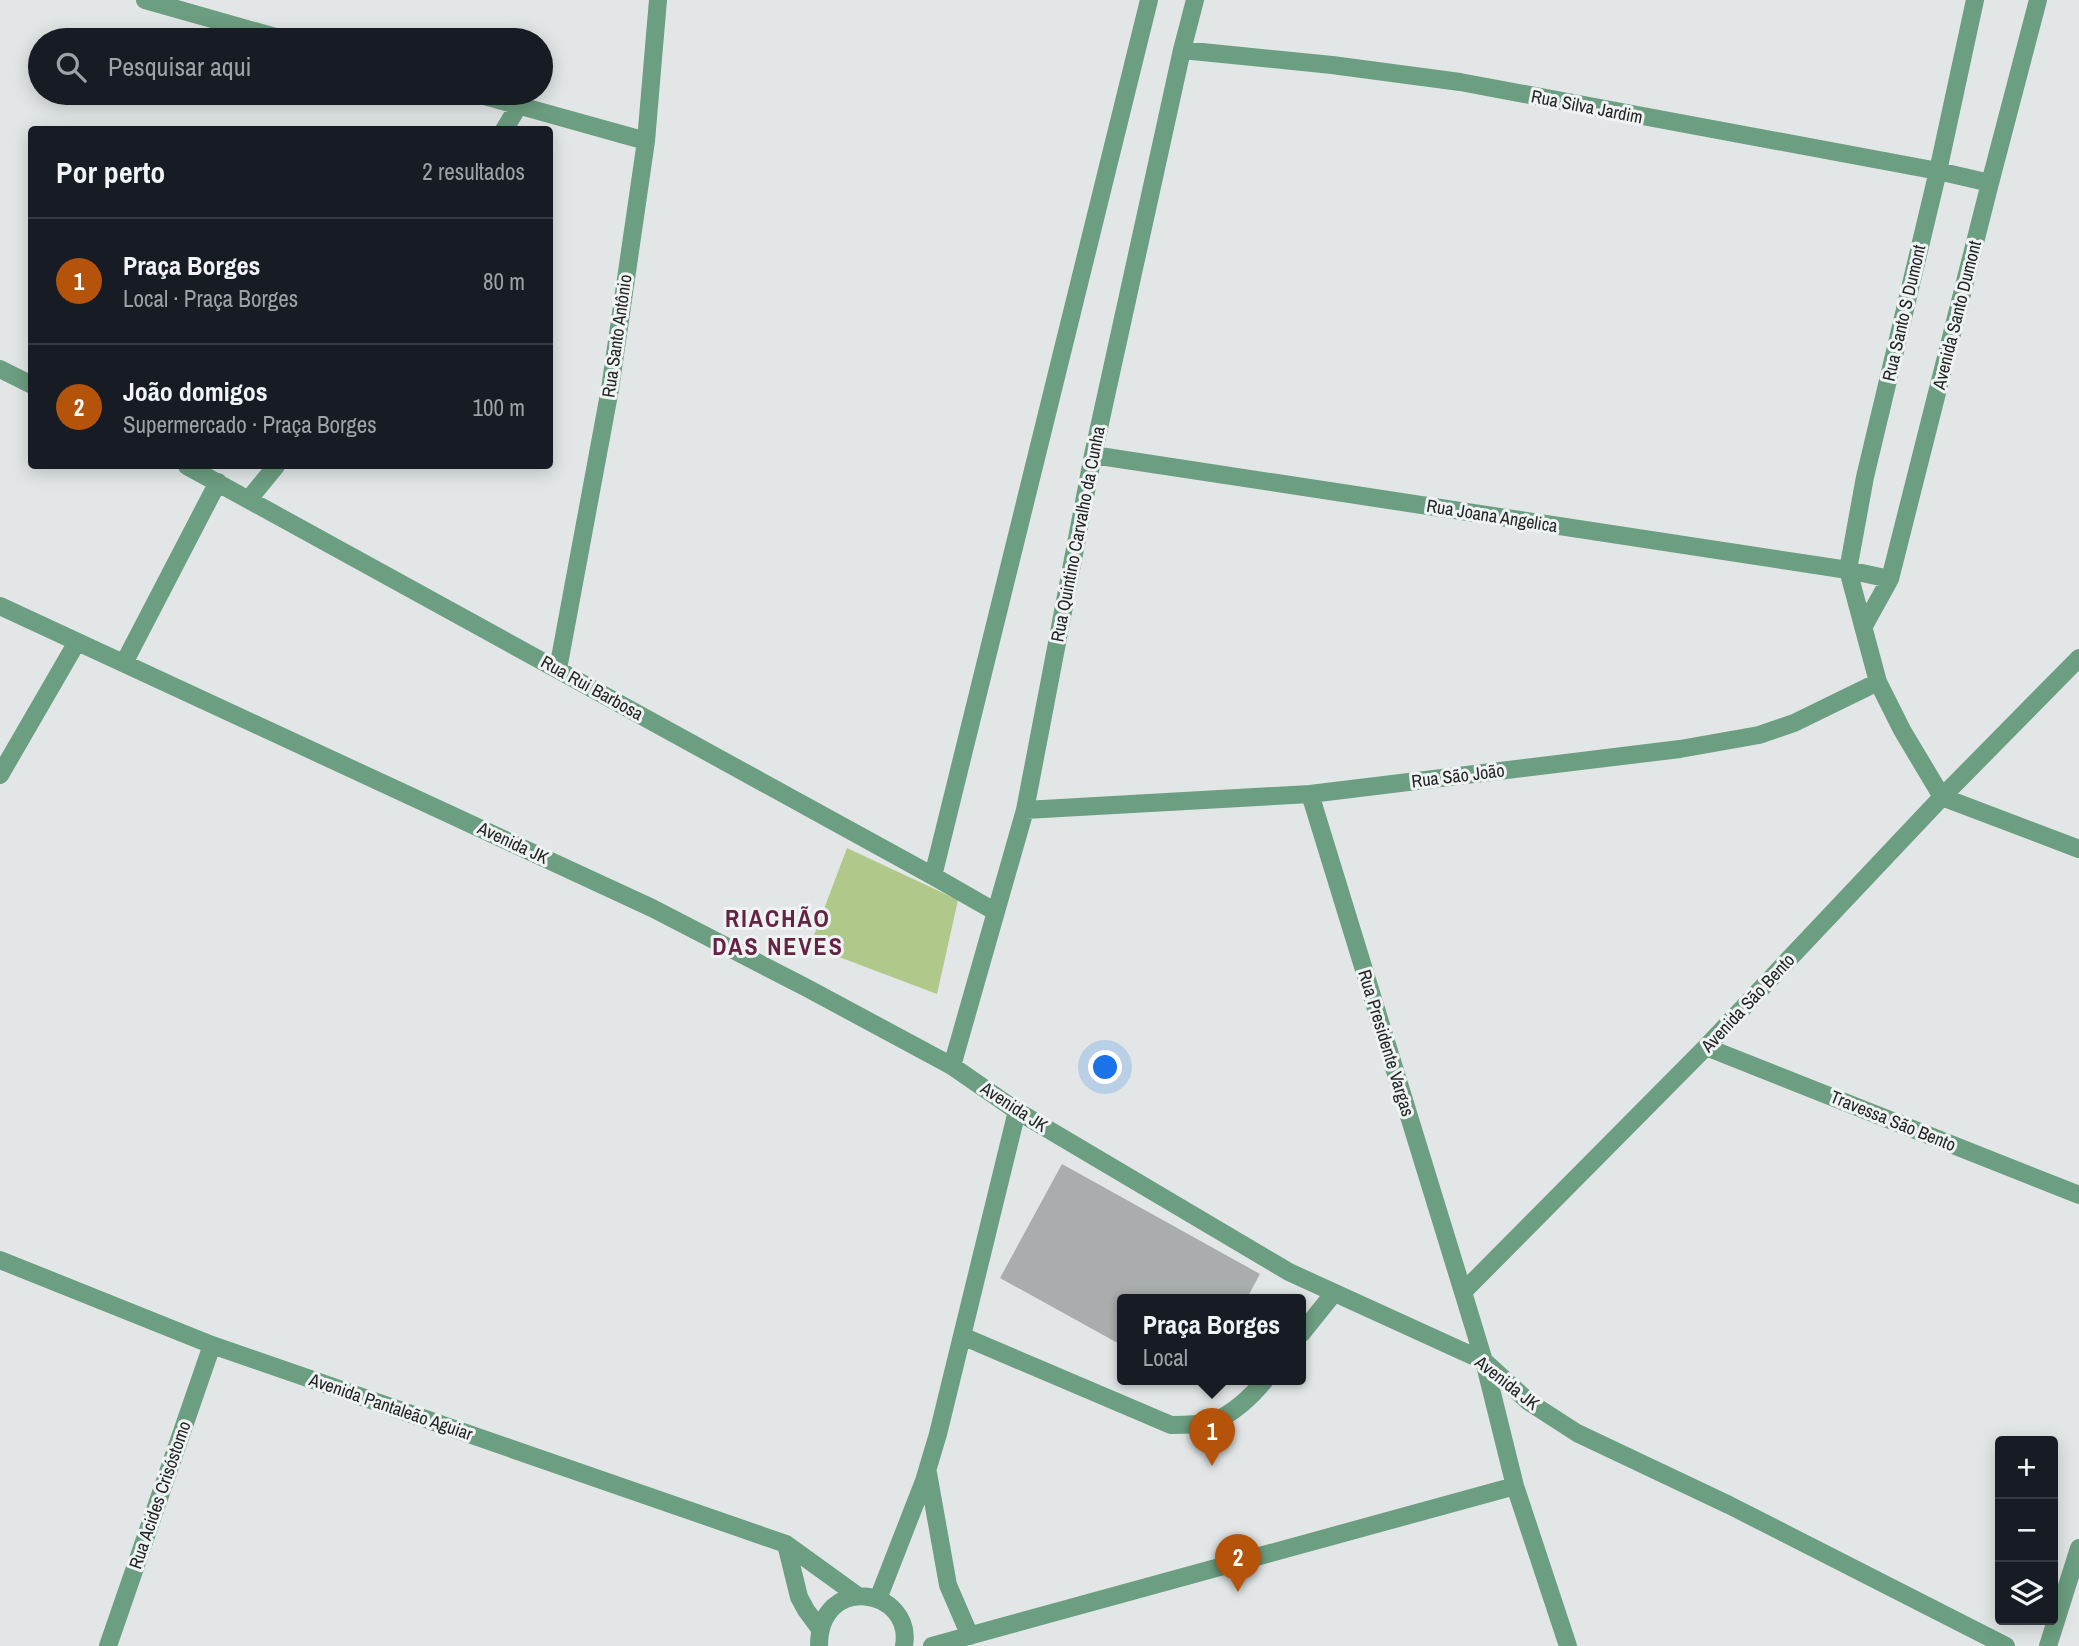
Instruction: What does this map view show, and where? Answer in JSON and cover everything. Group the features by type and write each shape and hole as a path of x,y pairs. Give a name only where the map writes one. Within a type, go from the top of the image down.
{"street":[{"path":"145,0 192,7 252,28"},
{"name":"Rua Santo Antônio","path":"558,669 610,389 646,141 658,0"},
{"path":"933,876 1149,0"},
{"name":"Rua Quintino Carvalho da Cunha","path":"952,1066 1025,810 1093,455 1195,0"},
{"name":"Rua Santo S Dumont","path":"1942,797 1902,730 1878,682 1848,570 1865,477 1938,171 1975,0"},
{"name":"Avenida Santo Dumont","path":"1864,626 1891,579 2038,0"},
{"name":"Rua Silva Jardim","path":"1182,50 1332,65 1460,82 1990,183"},
{"path":"506,126 519,105 646,141"},
{"path":"0,369 28,383"},
{"name":"Rua Joana Angelica","path":"1093,455 1848,570 1891,579"},
{"name":"Rua Rui Barbosa","path":"193,469 996,912"},
{"path":"249,499 274,469"},
{"path":"124,663 218,482"},
{"name":"Avenida JK","path":"0,606 652,908 807,988 952,1066 1017,1111 1289,1272 1484,1361 1530,1402 1577,1433 1729,1505 2006,1646"},
{"path":"0,775 77,642"},
{"name":"Avenida São Bento","path":"1463,1292 1706,1047 1942,797 2079,657"},
{"name":"Rua São João","path":"1025,810 1310,794 1680,749 1759,735 1794,723 1878,682"},
{"name":"Rua Presidente Vargas","path":"1310,794 1463,1292"},
{"path":"1942,797 2079,849"},
{"name":"Travessa São Bento","path":"1706,1047 2079,1195"},
{"path":"904,1646 904,1628 898,1616 890,1606 878,1599 897,1554 939,1434 1017,1111"},
{"name":"Avenida Pantaleão Aguiar","path":"0,1260 212,1345 786,1544 858,1596 878,1599"},
{"path":"1463,1292 1484,1361 1515,1486 1568,1646"},
{"path":"1306,1328 1334,1293"},
{"path":"962,1336 1171,1425 1214,1421 1237,1407 1260,1385"},
{"name":"Rua Acides Crisóstomo","path":"108,1646 212,1345"},
{"path":"928,1469 948,1585 970,1636"},
{"path":"932,1646 1515,1486"},
{"path":"786,1544 799,1597 819,1637"},
{"path":"2048,1646 2079,1548"},
{"path":"819,1637 825,1616 833,1606 858,1596"}],"green space":[{"path":"847,848 958,900 937,994 810,946"}],"building":[{"path":"1062,1164 1260,1274 1249,1294 1117,1294 1117,1343 1000,1278"}],"place":[{"name":"Praça Borges","path":"1212,1466"},
{"name":"João domigos","path":"1238,1592"}],"district":[{"name":"RIACHÃO DAS NEVES","path":"778,933"}]}
